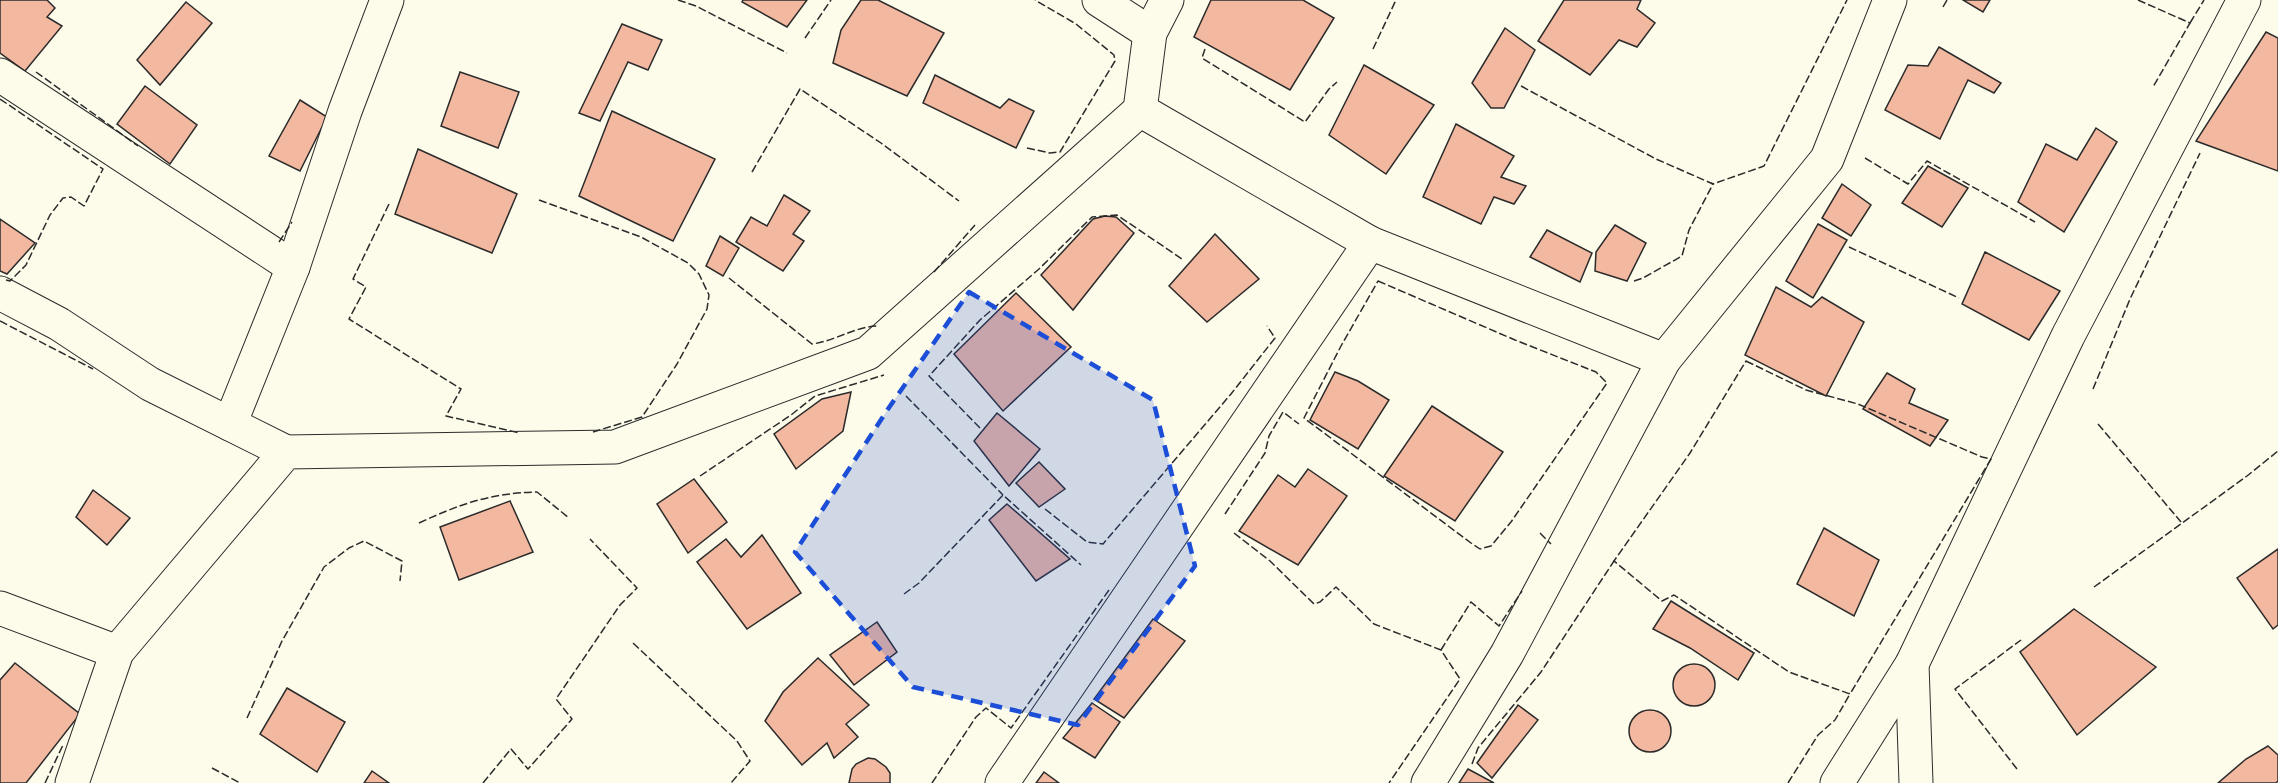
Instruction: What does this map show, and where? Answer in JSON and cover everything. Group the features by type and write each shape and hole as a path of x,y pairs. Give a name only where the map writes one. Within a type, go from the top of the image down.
{"street":[{"path":"231,424 293,267 345,111 387,0"},
{"path":"1099,0 1150,33"},
{"path":"0,293 59,324 150,384 286,452 615,447 867,353 1140,110 1150,33 1167,0"},
{"path":"1428,783 1507,654 1664,360 1827,159 1890,0"},
{"path":"1837,783 1912,664 2068,336 2244,0"},
{"path":"0,75 293,267"},
{"path":"1140,110 1371,243 1664,360"},
{"path":"1002,783 1371,243"},
{"path":"72,783 117,652 286,452"},
{"path":"0,608 117,652"},
{"path":"1912,664 1916,783"}],"highlighted area":[{"path":"969,292 1153,400 1195,566 1078,725 913,687 795,552 888,409"}],"building":[{"path":"0,0 47,0 55,8 47,17 62,26 25,71 0,53"},
{"path":"743,0 807,0 787,27 742,2"},
{"path":"861,0 878,0 944,33 907,96 833,63 841,30"},
{"path":"1211,0 1303,0 1334,18 1290,90 1194,37"},
{"path":"1564,0 1641,0 1637,9 1655,23 1637,47 1619,40 1590,75 1538,41"},
{"path":"1963,0 1990,0 1983,12"},
{"path":"186,2 212,23 160,85 137,60"},
{"path":"622,24 662,40 648,70 628,62 600,121 579,113"},
{"path":"1505,28 1535,50 1504,108 1491,108 1472,83"},
{"path":"2266,32 2278,38 2278,171 2196,141"},
{"path":"1939,47 2001,83 1994,93 1968,80 1940,139 1885,110 1908,65 1928,66"},
{"path":"1364,65 1434,105 1386,174 1329,135"},
{"path":"460,72 519,92 498,148 441,126"},
{"path":"935,75 1000,108 1009,99 1034,111 1016,148 923,103"},
{"path":"145,86 197,125 170,164 117,124"},
{"path":"300,100 327,117 300,171 269,156"},
{"path":"612,111 715,159 673,241 579,196"},
{"path":"1456,124 1514,156 1501,177 1526,186 1514,204 1494,197 1481,224 1423,197"},
{"path":"2096,128 2117,142 2064,232 2018,202 2046,144 2077,160"},
{"path":"418,149 517,194 492,253 395,214"},
{"path":"1928,166 1968,188 1942,227 1902,203"},
{"path":"1842,184 1871,205 1851,236 1822,218"},
{"path":"784,195 810,211 793,234 804,241 783,271 736,242 751,217 767,226"},
{"path":"1105,216 1116,217 1134,233 1073,310 1041,275 1093,219"},
{"path":"0,219 35,243 7,274 0,271"},
{"path":"1818,224 1847,240 1813,298 1786,281"},
{"path":"1615,225 1646,243 1627,281 1595,271 1596,252"},
{"path":"1547,230 1592,253 1580,282 1530,257"},
{"path":"1215,234 1259,279 1207,322 1169,286"},
{"path":"720,236 739,248 723,276 706,266"},
{"path":"1985,252 2060,291 2029,340 1962,304"},
{"path":"1776,287 1811,307 1822,297 1864,322 1826,396 1745,355"},
{"path":"1016,293 1071,347 1003,411 954,354"},
{"path":"1335,372 1358,381 1389,400 1358,449 1310,420"},
{"path":"1887,373 1915,389 1909,403 1948,420 1930,446 1863,409"},
{"path":"851,392 843,431 796,469 774,434 822,399"},
{"path":"1432,406 1503,452 1455,521 1384,476"},
{"path":"997,413 1040,449 1009,486 974,441"},
{"path":"1039,462 1065,489 1039,507 1016,483"},
{"path":"1308,469 1347,496 1298,565 1239,531 1278,475 1295,487"},
{"path":"694,479 727,522 688,553 657,504"},
{"path":"93,490 130,518 107,545 76,517"},
{"path":"510,501 533,552 459,580 440,527"},
{"path":"1007,504 1070,559 1036,581 989,520"},
{"path":"1824,528 1879,560 1854,616 1797,584"},
{"path":"762,535 801,593 747,629 697,562 726,539 741,557"},
{"path":"2278,549 2278,625 2273,629 2237,578"},
{"path":"1671,601 1754,653 1738,680 1690,648 1653,629"},
{"path":"2074,609 2156,667 2077,735 2020,652"},
{"path":"1153,619 1185,641 1124,718 1094,699"},
{"path":"877,622 897,652 854,685 830,655"},
{"path":"818,658 869,705 846,724 858,737 834,758 827,743 802,765 765,721 783,692"},
{"path":"15,663 80,714 26,783 0,783 0,680"},
{"path":"1694,664 1709,670 1715,685 1709,700 1694,706 1679,700 1673,685 1679,670"},
{"path":"287,688 345,722 317,772 260,734"},
{"path":"1092,703 1120,722 1095,758 1063,738"},
{"path":"1518,705 1538,720 1492,778 1477,763"},
{"path":"1650,710 1665,716 1671,731 1665,746 1650,752 1635,746 1629,731 1635,716"},
{"path":"2268,746 2278,755 2278,781 2276,783 2218,783 2246,759"},
{"path":"868,758 875,759 886,767 890,773 890,783 849,783 852,769 856,764"},
{"path":"1468,769 1494,783 1459,783"},
{"path":"372,771 389,783 364,783"},
{"path":"1044,772 1059,783 1036,783"}],"fence":[{"path":"678,0 696,6 787,53"},
{"path":"805,38 831,0"},
{"path":"1027,148 1050,153 1060,152 1115,61 1114,55 1076,24 1035,0"},
{"path":"1373,49 1396,0"},
{"path":"1521,86 1656,159 1713,184 1764,166 1847,0"},
{"path":"1943,7 1947,0"},
{"path":"2138,0 2190,23 2153,87"},
{"path":"2190,23 2204,0"},
{"path":"1205,49 1202,58 1305,122 1329,89 1337,82"},
{"path":"36,72 138,146"},
{"path":"752,172 800,89 881,143 959,201"},
{"path":"0,99 103,169 84,206 71,197 63,198 50,215 26,265 10,281 6,280"},
{"path":"2093,389 2130,299 2200,153"},
{"path":"1865,158 1908,184 1927,161 2035,222"},
{"path":"1634,281 1682,256 1689,230 1713,184 1711,183"},
{"path":"539,200 641,237 688,263 699,274 709,295 707,309 677,364 642,417 593,432"},
{"path":"389,204 353,279 366,287 349,319 461,389 446,416 520,433"},
{"path":"980,428 929,376 980,320 1039,269 1092,217 1117,215 1182,259"},
{"path":"279,242 292,222"},
{"path":"934,272 975,225"},
{"path":"1849,247 1959,298"},
{"path":"729,278 812,344 877,326"},
{"path":"1378,281 1596,372 1607,383 1511,522 1491,546 1480,549 1471,543 1304,418 1378,281"},
{"path":"0,321 93,369"},
{"path":"1045,509 1087,542 1103,544 1231,394 1275,338 1267,326"},
{"path":"1746,361 1806,390 1858,404 1991,459 1850,694 1789,672 1674,595 1662,601 1614,561 1690,453 1746,361"},
{"path":"700,476 791,415 815,396 884,375"},
{"path":"906,396 1003,495"},
{"path":"1225,514 1265,453 1269,436 1283,412 1299,424"},
{"path":"2098,424 2181,522"},
{"path":"2094,587 2278,451"},
{"path":"419,523 448,510 490,497 537,492 569,518"},
{"path":"904,594 919,583 1003,495 1081,565"},
{"path":"1234,533 1270,561 1314,604 1320,602 1336,587 1374,624 1441,650 1460,679 1389,783"},
{"path":"1540,533 1551,544"},
{"path":"483,783 511,749 528,769 572,719 556,699 620,605 637,588 590,539"},
{"path":"247,718 282,641 324,567 349,548 364,541 402,561 400,581"},
{"path":"1472,764 1478,748 1541,672 1614,561 1615,563"},
{"path":"932,783 976,717 986,708 1011,728 1109,590"},
{"path":"1441,650 1471,602 1499,626 1522,591"},
{"path":"2017,769 1955,689 2021,640"},
{"path":"633,643 737,741 750,761 731,783"},
{"path":"1788,783 1818,735 1835,720 1849,693"},
{"path":"45,783 63,745"},
{"path":"212,768 240,783"}]}
